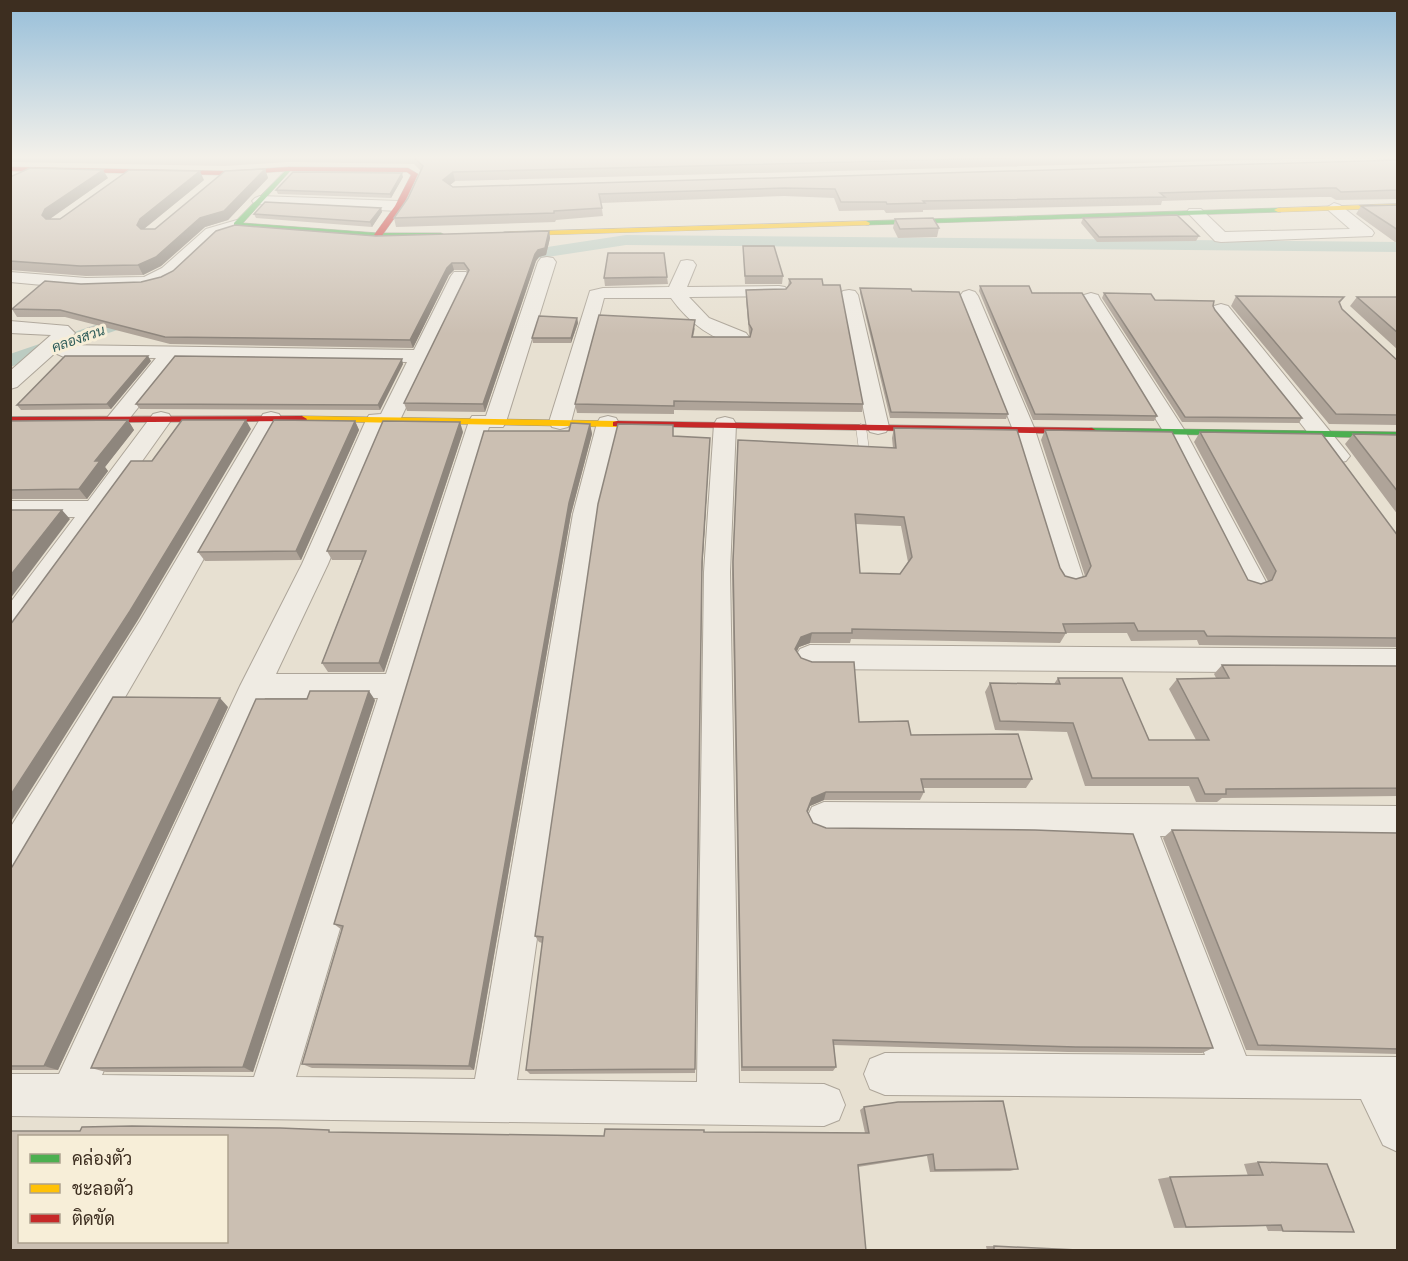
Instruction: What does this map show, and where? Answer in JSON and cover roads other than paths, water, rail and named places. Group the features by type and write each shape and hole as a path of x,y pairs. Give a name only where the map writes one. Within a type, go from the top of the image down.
{"street":[{"path":"237,225 245,217"},
{"path":"378,236 391,217"},
{"path":"495,234 1041,217"},
{"path":"1200,217 1221,237 1366,233 1345,217"},
{"path":"10,278 118,284 144,282 163,276 212,230 237,225 378,236 450,235"},
{"path":"268,1099 347,852 396,686 488,421 547,262"},
{"path":"676,292 687,266"},
{"path":"71,1096 255,686 383,420 460,276"},
{"path":"560,422 596,296 603,293 676,292 738,285 780,291"},
{"path":"676,292 699,321 710,328 739,338"},
{"path":"849,295 870,427"},
{"path":"969,296 1024,430 1070,577"},
{"path":"1090,299 1174,432 1252,582"},
{"path":"1221,310 1322,434 1349,472"},
{"path":"10,327 61,330 65,342"},
{"path":"10,383 27,368 65,342 171,353 419,356"},
{"path":"117,419 171,353"},
{"path":"14,614 161,419"},
{"path":"10,861 150,629 271,419"},
{"path":"10,420 488,421 1398,435"},
{"path":"492,1102 585,514 608,423"},
{"path":"717,1102 717,572 725,424"},
{"path":"10,509 94,509"},
{"path":"810,657 1398,661"},
{"path":"255,686 396,686"},
{"path":"824,818 1398,822"},
{"path":"1137,820 1233,1075"},
{"path":"885,1074 1386,1078 1398,1130"},
{"path":"10,1095 824,1105"}],"lane":[{"path":"864,450 870,427"}],"waterway":[{"name":"คลองสวน","path":"508,258 626,240 1398,247"},
{"name":"คลองสวน","path":"10,361 145,314"}]}
